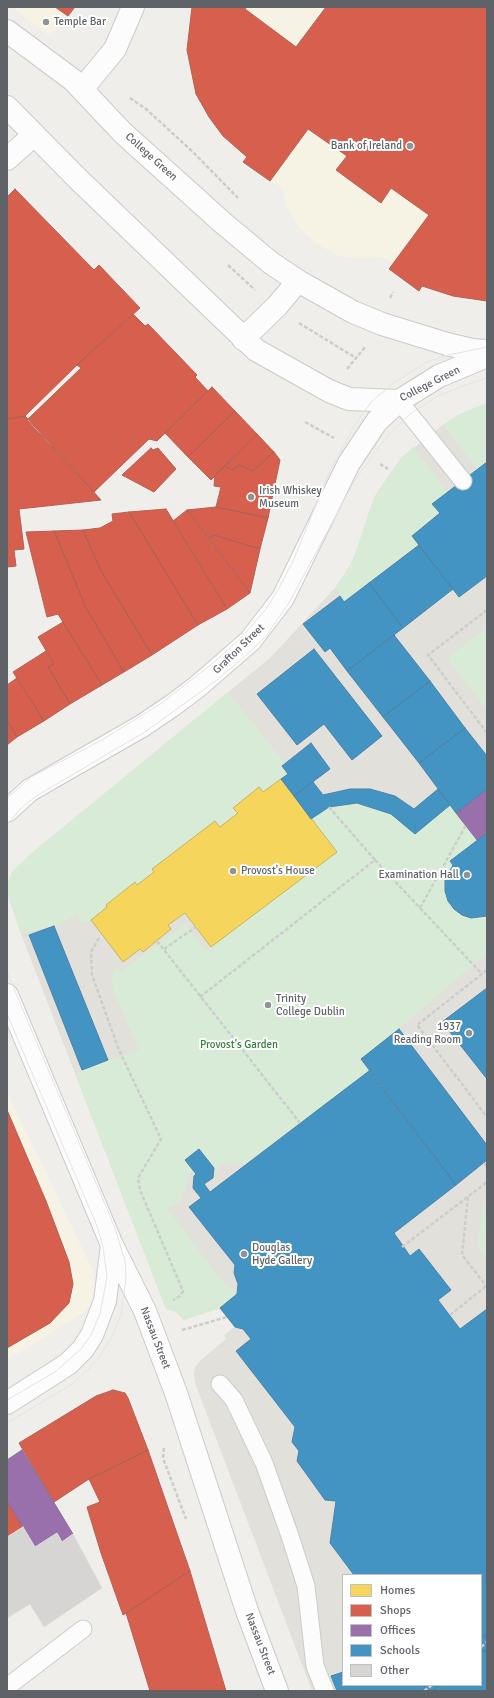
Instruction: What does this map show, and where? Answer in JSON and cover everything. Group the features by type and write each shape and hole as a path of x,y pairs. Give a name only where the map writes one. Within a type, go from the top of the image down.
{"main road":[{"path":"86,92 115,49 134,7"},
{"name":"College Green","path":"7,31 86,92 123,133 223,223 272,263 298,281 353,312 382,324 447,344 472,350 487,351"},
{"name":"College Green","path":"7,107 256,350 329,391 349,399 399,401 439,376 487,356"},
{"path":"7,159 34,135"},
{"path":"243,338 277,306 298,281"},
{"name":"Grafton Street","path":"10,807 30,790 118,740 167,709 197,687 250,642 283,598 350,463 364,440 377,421 399,401"},
{"name":"Nassau Street","path":"7,994 112,1245 145,1311 176,1393 247,1611 277,1691"},
{"path":"7,1403 68,1364 83,1349 92,1335 105,1301 112,1245"}],"lane":[{"path":"399,401 463,481"},
{"path":"220,1384 234,1400 264,1463 290,1536 306,1586 315,1666 325,1691"},
{"path":"7,1687 83,1629"}],"path":[{"path":"146,109 222,181"},
{"path":"305,422 334,438"},
{"path":"379,464 388,469"},
{"path":"487,610 428,655 487,733"},
{"path":"329,807 375,860 482,974"},
{"path":"420,908 466,825"},
{"path":"200,997 375,860"},
{"path":"164,950 196,927"},
{"path":"99,938 91,952 92,975 119,1050 161,1139 138,1178 140,1190 183,1291 180,1296 173,1300"},
{"path":"157,941 300,1123"},
{"path":"487,970 417,1025 487,1117"},
{"path":"484,1163 487,1167"},
{"path":"402,1247 487,1182"},
{"path":"450,1315 487,1286 462,1255 468,1197"},
{"path":"181,1330 227,1317"}],"shaded area":[{"name":"Temple Bar","path":"12,7 72,7 50,36"},
{"name":"Bank of Ireland","path":"192,7 487,7 487,301 453,296 422,286 419,291 389,269 392,264 383,257 361,259 338,256 316,243 307,235 299,226 287,207 281,187 243,162 246,157 223,136 209,117 196,94 187,50"},
{"name":"Trinity College Dublin","path":"487,403 487,1691 312,1691 195,1383 195,1367 202,1359 226,1339 224,1335 235,1326 220,1308 184,1320 176,1312 166,1309 21,934 8,896 8,883 12,872 33,852 271,657 344,578 357,550 376,494 401,458 458,415"},
{"path":"7,1092 93,1271 96,1293 86,1311 7,1360"}],"green space":[{"path":"487,403 487,462 477,469 443,425 458,415"},
{"path":"413,447 448,492 433,504 440,513 412,535 419,545 344,602 335,588 352,562 376,494 401,458"},
{"path":"487,628 487,710 447,658"},
{"path":"228,692 285,763 282,766 288,774 263,792 259,788 234,807 238,813 220,827 215,821 152,869 154,872 137,885 134,883 106,905 107,907 87,923 81,921 77,915 54,926 21,934 8,896 8,883 12,872 33,852"},
{"name":"Provost's Garden","path":"357,803 391,814 415,834 450,805 477,840 450,861 453,865 445,880 448,901 454,909 462,915 471,918 487,916 487,953 399,1029 361,1059 369,1071 246,1164 222,1163 213,1178 192,1169 180,1203 167,1208 221,1280 237,1294 220,1308 184,1320 176,1312 166,1309 76,1076 82,1070 139,1050 113,991 111,977 116,968 120,972 185,924 206,951 274,899 311,819 329,807"},
{"path":"487,1205 487,1258 478,1246 482,1209"}],"building: Homes":[{"name":"Provost's House","path":"281,779 337,852 211,947 185,913 168,925 171,929 143,952 140,949 123,962 91,920 107,907 106,905 135,882 137,885 154,872 152,869 215,821 220,827 238,813 233,808 259,787 263,792"}],"building: Shops":[{"path":"55,7 75,7 68,16"},
{"name":"Bank of Ireland","path":"192,7 246,7 245,9 296,47 326,7 487,7 487,301 453,296 422,286 419,291 389,269 429,215 391,188 381,203 336,170 347,156 308,129 270,181 243,162 247,157 223,136 209,117 196,94 187,50"},
{"path":"15,189 94,270 99,265 140,308 77,365 25,416 7,419 7,197"},
{"path":"133,314 145,326 148,324 197,375 195,377 208,391 157,441 149,439 94,492 27,420 81,368 77,365"},
{"path":"212,387 235,411 188,457 165,433"},
{"path":"235,411 257,434 211,480 188,457"},
{"path":"25,416 101,500 19,509 24,549 14,550 16,566 7,567 7,419"},
{"path":"257,434 274,452 253,471 239,465 233,470 224,466"},
{"path":"151,448 153,450 158,448 176,469 154,492 122,475"},
{"path":"274,452 280,460 268,518 216,507 221,487 214,486 215,475 224,466 233,470 239,465 253,471"},
{"path":"216,507 268,518 260,549 214,535 209,538 187,510"},
{"path":"166,509 227,609 198,625 129,512"},
{"path":"187,510 250,593 227,609 173,521"},
{"path":"129,512 198,625 152,655 100,569 83,530 100,528 113,521 112,514"},
{"path":"83,530 100,569 152,655 124,672 86,608 54,531"},
{"path":"54,531 86,608 124,672 102,685 58,614 47,617 26,532"},
{"path":"214,535 260,549 250,593 209,538"},
{"path":"63,622 102,685 70,704 48,667 54,664 38,637"},
{"path":"46,651 54,664 48,667 70,704 44,721 13,672"},
{"path":"17,678 44,721 17,737 7,720 7,685"},
{"path":"7,720 17,737 7,745"},
{"path":"7,1110 46,1201 69,1262 73,1284 69,1303 50,1323 7,1348"},
{"path":"113,1390 125,1393 128,1398 148,1450 89,1479 54,1502 19,1443 96,1396"},
{"path":"148,1450 190,1571 123,1615 101,1553 87,1507 100,1502 89,1479"},
{"path":"7,1501 23,1527 7,1537"},
{"path":"190,1571 226,1691 150,1691 126,1613"}],"building: Offices":[{"path":"487,789 487,833 477,840 456,813"},
{"path":"22,1450 73,1534 62,1542 57,1533 35,1547 7,1501 7,1460"}],"building: Schools":[{"path":"487,462 487,576 459,597 412,536 440,513 432,504"},
{"path":"419,545 453,589 403,628 369,583"},
{"path":"369,583 403,628 347,671 330,648 325,652 303,624 340,596 344,602"},
{"path":"394,635 430,681 383,717 347,671"},
{"path":"314,649 382,736 352,760 324,724 297,745 257,694"},
{"path":"430,681 465,728 419,763 383,717"},
{"path":"465,728 487,756 487,789 456,813 419,763"},
{"path":"311,743 330,769 294,796 281,779 288,774 282,766"},
{"path":"313,782 323,795 350,789 370,789 395,796 414,809 438,789 450,805 415,834 391,814 357,803 329,807 311,819 294,796"},
{"name":"Examination Hall","path":"487,833 487,916 471,918 462,915 454,909 448,901 445,891 445,880 453,865 450,861"},
{"path":"54,926 108,1060 82,1070 29,935"},
{"name":"1937 Reading Room","path":"487,988 487,1079 442,1022"},
{"path":"399,1029 487,1145 487,1160 456,1185 361,1059"},
{"path":"369,1071 456,1185 394,1233 410,1256 419,1249 451,1290 438,1300 460,1329 487,1309 487,1633 482,1637 482,1574 353,1574 330,1543 336,1501 325,1500 297,1461 299,1451 292,1442 295,1427 236,1351 251,1339 243,1329 235,1327 220,1308 237,1294 238,1284 234,1273 235,1265 189,1207 201,1198 193,1188 194,1176 196,1174 185,1160 199,1149 214,1168 213,1178 204,1184 210,1192"},
{"path":"487,1633 487,1649 482,1652 482,1637"},
{"path":"487,1649 487,1691 432,1691 439,1686 482,1686 482,1652"},
{"path":"342,1672 342,1686 426,1686 420,1691 337,1691 331,1676"},
{"path":"426,1686 439,1686 432,1691 420,1691"}],"building: Other":[{"path":"23,1527 35,1547 57,1533 62,1542 73,1534 102,1588 44,1627 30,1604 7,1618 7,1537"}],"tram line":[{"path":"7,798 31,777 102,740 160,704 212,664 242,637 266,609 279,588 293,561 332,466 358,420 372,401 395,382 425,363 444,356 487,347"},
{"path":"7,825 21,808 38,795 145,732 217,680 251,651 266,636 289,603 355,480 389,434 410,414 436,397 487,378"},
{"path":"7,972 115,1228 125,1261 126,1279 121,1314 114,1333 99,1358 72,1384 7,1423"},
{"path":"7,1014 97,1226 103,1247 107,1277 100,1314 91,1335 81,1349 55,1372 7,1400"}],"place":[{"name":"Temple Bar","path":"46,22"},
{"name":"Bank of Ireland","path":"410,146"},
{"name":"Irish Whiskey Museum","path":"251,497"},
{"name":"Provost's House","path":"233,871"},
{"name":"Examination Hall","path":"467,875"},
{"name":"Trinity College Dublin","path":"268,1005"},
{"name":"1937 Reading Room","path":"469,1033"},
{"name":"Douglas Hyde Gallery","path":"244,1254"}]}
